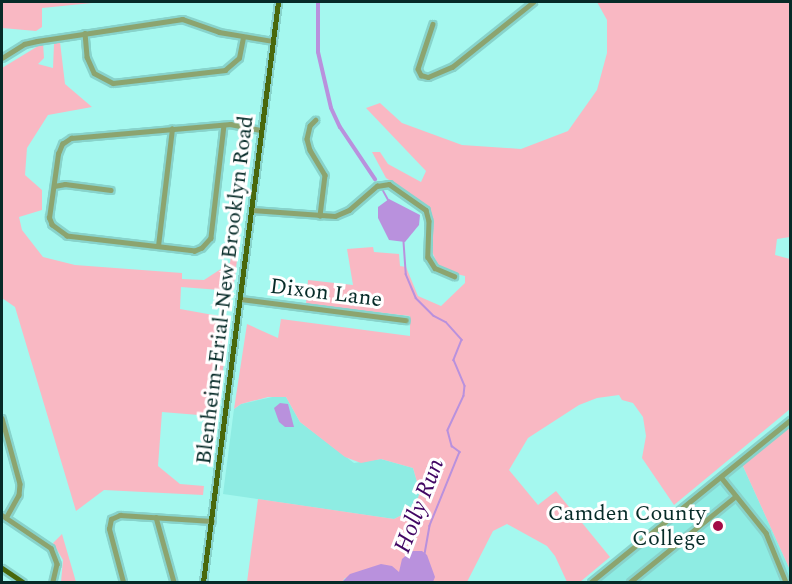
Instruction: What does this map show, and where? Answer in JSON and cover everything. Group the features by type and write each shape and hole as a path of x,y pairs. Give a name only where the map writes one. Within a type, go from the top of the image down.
{"main road":[{"name":"Blenheim-Erial-New Brooklyn Road","path":"203,582 279,2"},
{"path":"2,568 23,582"}],"street":[{"path":"433,24 418,69 421,75 428,77 452,67 533,2"},
{"path":"2,58 24,44 183,19 219,32 273,42"},
{"path":"85,33 87,57 94,74 113,83 225,70 239,58 243,37"},
{"path":"316,120 310,126 307,139 310,150 325,175 320,216"},
{"path":"224,125 208,242 195,250 60,233 52,225 49,218 60,149 71,138 224,125 244,125 261,130"},
{"path":"158,246 172,129"},
{"path":"54,186 65,184 111,190"},
{"path":"252,210 320,216 343,213 376,187 389,184 422,205 429,221 426,245 430,261 438,270 454,276"},
{"name":"Dixon Lane","path":"241,299 406,320"},
{"path":"2,418 20,484 19,495 4,517 51,548 57,564 53,582"},
{"path":"591,582 790,420"},
{"path":"721,477 766,533 786,582"},
{"path":"630,582 736,496"},
{"path":"123,582 109,521 120,515 212,521"},
{"path":"156,517 174,582"}],"shaded area":[{"path":"2,2 102,2 42,8 42,27 36,31 2,28"},
{"path":"597,2 790,2 790,237 777,239 775,255 790,259 790,409 674,505 642,458 646,436 643,417 633,403 622,400 619,395 597,398 579,405 528,438 509,470 538,505 556,491 610,557 580,582 567,582 555,556 547,546 507,524 493,531 467,582 430,582 399,572 345,578 342,582 247,582 258,499 394,519 414,509 420,492 413,468 381,459 361,463 345,457 300,422 286,397 268,397 241,404 234,409 247,324 278,338 281,319 410,336 410,316 306,304 308,280 353,285 347,249 373,247 374,252 399,254 400,266 406,267 418,296 441,306 465,283 465,276 440,270 430,247 430,207 386,178 372,152 380,152 388,164 421,182 426,171 366,108 380,103 402,123 462,145 521,149 568,131 597,90 607,53 607,20"},
{"path":"60,42 65,84 92,107 48,115 27,148 25,175 42,190 42,210 19,217 22,230 43,257 75,265 182,273 182,279 204,280 230,263 233,244 239,245 233,291 181,287 180,309 230,318 215,429 211,416 162,412 158,466 180,484 204,486 203,495 104,490 76,511 15,307 2,298 2,68 43,43 44,58 38,64 53,68 54,44"},
{"path":"389,199 420,215 419,225 405,242 389,240 378,218 378,207"},
{"path":"277,396 286,397 300,422 354,463 381,459 413,468 420,492 414,509 394,519 223,494 234,409 241,404"},
{"path":"280,403 288,404 294,427 285,427 279,422 274,408"},
{"path":"790,426 790,570 742,464"},
{"name":"Camden County College","path":"742,464 790,570 790,582 597,582"},
{"path":"62,534 76,582 61,582 63,560 53,543"},
{"path":"411,551 422,551 427,555 435,577 433,582 342,582 350,574 381,564 392,566 399,572 402,559"}],"waterway":[{"name":"Holly Run","path":"318,2 318,52 331,108 340,127 375,179"},
{"name":"Holly Run","path":"383,190 389,201"},
{"name":"Holly Run","path":"404,242 406,274 416,298 434,316 446,322 462,340 454,360 465,386 464,396 448,431 452,446 460,452 430,526 425,554"}],"place":[{"name":"Camden County College","path":"718,526"}]}
